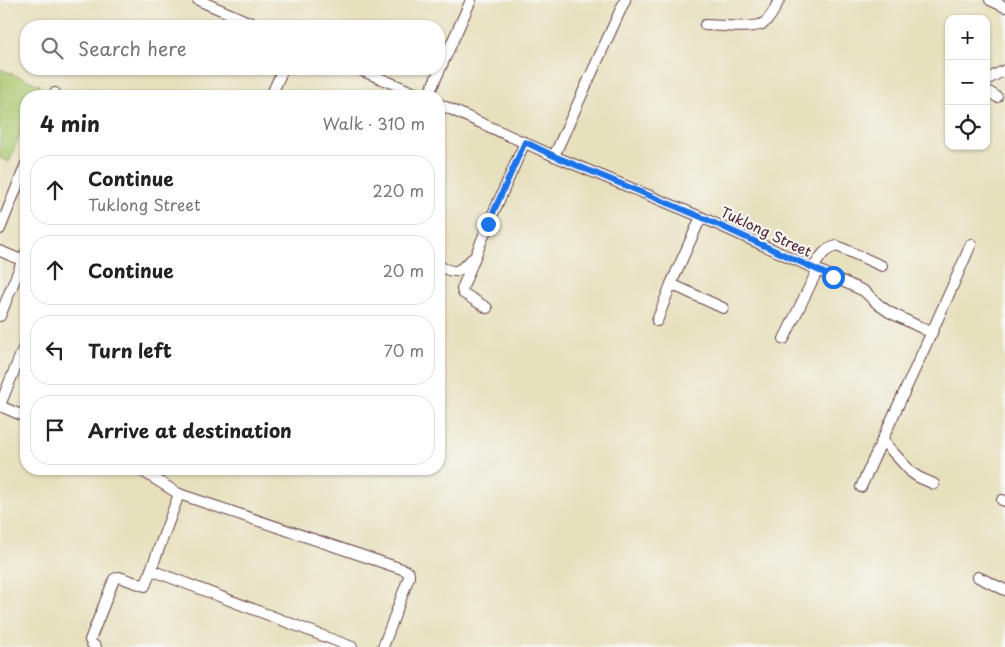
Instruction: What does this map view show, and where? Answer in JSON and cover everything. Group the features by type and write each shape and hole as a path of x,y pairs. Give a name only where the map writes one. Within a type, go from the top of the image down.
{"street":[{"path":"198,0 244,20"},
{"path":"445,58 471,0"},
{"path":"554,156 625,0"},
{"path":"706,25 752,27 758,25 772,15 779,0"},
{"path":"990,0 1005,6"},
{"path":"990,78 1005,70"},
{"path":"274,90 280,75"},
{"path":"372,75 408,90"},
{"path":"431,90 437,75"},
{"path":"990,93 997,97"},
{"name":"Tuklong Street","path":"445,107 554,156 701,217 864,291 888,312 932,333"},
{"path":"487,308 463,293 462,289 474,257 525,142"},
{"path":"0,229 20,179"},
{"path":"657,322 671,284 701,217"},
{"path":"861,487 971,244"},
{"path":"784,339 825,250 837,246 882,266"},
{"path":"0,251 20,257"},
{"path":"445,269 456,272 474,257"},
{"path":"0,316 20,270"},
{"path":"671,284 723,308"},
{"path":"20,357 0,405 20,414"},
{"path":"882,440 911,472 934,484"},
{"path":"149,475 179,494 406,570 409,573 409,577 383,647"},
{"path":"96,647 90,640 114,579 119,576 145,586 179,494"},
{"path":"151,570 352,647"},
{"path":"978,576 1005,590"}],"green space":[{"path":"0,69 40,85 38,90 20,90 20,134 9,162 0,158"}],"route":[{"path":"488,224 525,142 554,156 701,217 833,277"}]}
